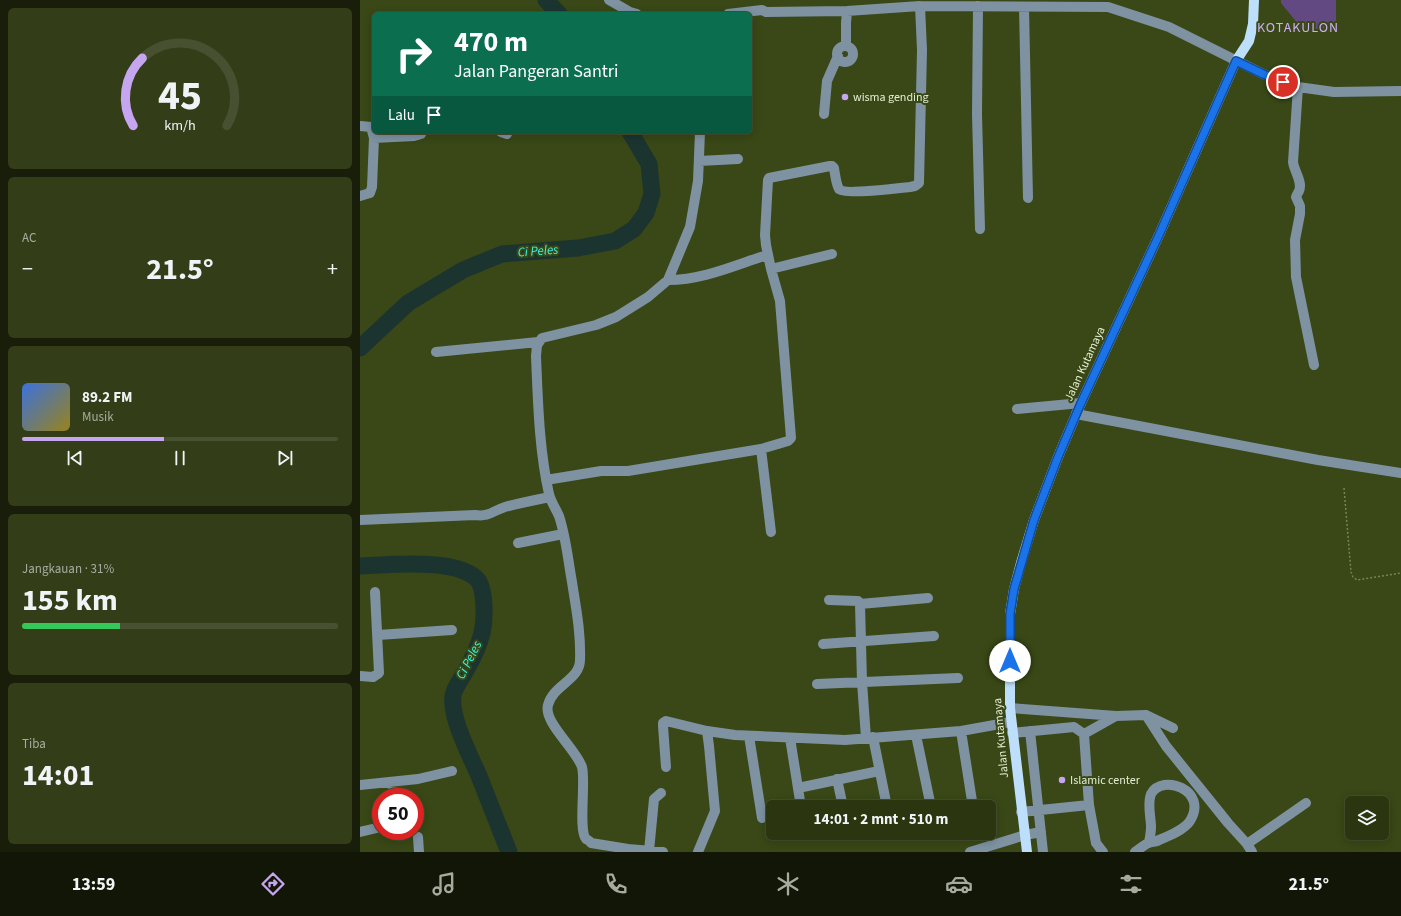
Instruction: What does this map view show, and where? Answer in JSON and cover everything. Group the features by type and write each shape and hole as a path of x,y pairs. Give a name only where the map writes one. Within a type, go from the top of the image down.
{"main road":[{"name":"Jalan Kutamaya","path":"1027,852 1021,812 1010,708 1010,614 1014,589 1034,520 1076,414 1159,235 1236,61 1249,41 1253,24 1254,0"}],"street":[{"path":"609,0 630,12"},
{"path":"735,12 761,5 766,12 847,10 957,3 978,6 1108,7 1169,28 1263,74 1298,87 1334,92 1401,91"},
{"path":"546,480 601,471 628,471 761,449 780,444 791,438 780,301 767,255 765,235 767,185 770,178 830,166 834,168 838,188 842,191 865,192 916,186 919,183 922,50 920,6"},
{"path":"978,6 980,229"},
{"path":"1024,7 1028,198"},
{"path":"846,46 847,10"},
{"path":"838,56 839,59 846,63 852,60 853,51 846,46"},
{"path":"824,114 827,81 838,56 838,50 846,46"},
{"path":"1298,87 1293,162 1294,170 1300,185 1296,196 1300,206 1300,214 1296,240 1295,268 1314,365"},
{"path":"360,126 371,127 372,131"},
{"path":"360,196 370,193 372,187 373,134"},
{"path":"374,138 414,136 421,134"},
{"path":"436,352 538,342 542,338 596,325 616,317 648,298 668,280 690,227 698,181 700,134"},
{"path":"699,161 738,159"},
{"path":"771,270 832,254"},
{"path":"668,280 681,280 700,277 767,255"},
{"path":"538,342 536,356 541,452 550,496 559,516 570,567 579,629 580,662 576,673 559,687 551,696 547,706 548,715 553,725 577,757 581,765 583,772 584,835 586,839 591,843 662,852"},
{"path":"1017,409 1081,403"},
{"path":"1076,414 1318,460 1401,473"},
{"path":"761,449 771,532"},
{"path":"360,520 475,515 482,516 502,508 550,496"},
{"path":"518,543 563,534"},
{"path":"360,676 373,677 379,673 375,592"},
{"path":"829,600 858,601 860,604 928,598"},
{"path":"860,604 862,682 870,738 885,800"},
{"path":"378,635 452,630"},
{"path":"823,644 934,636"},
{"path":"817,684 958,678"},
{"path":"1010,708 1116,716 1146,715 1173,728"},
{"path":"1146,715 1166,746 1250,848 1306,803"},
{"path":"1084,734 1116,716"},
{"path":"666,767 662,723 666,721 707,731 749,736 845,740 961,731 1011,722"},
{"path":"1012,733 1074,727 1084,734"},
{"path":"698,852 715,811 707,731"},
{"path":"961,731 972,800"},
{"path":"1030,731 1043,852"},
{"path":"1084,734 1089,805 1096,843 1103,852"},
{"path":"916,735 930,800"},
{"path":"749,736 762,818"},
{"path":"790,738 800,800"},
{"path":"360,785 418,779 452,771"},
{"path":"798,788 879,771"},
{"path":"838,779 842,800"},
{"path":"392,782 393,788"},
{"path":"1135,852 1149,842 1166,838 1183,829 1190,822 1194,812 1194,803 1189,793 1182,788 1176,785 1166,786 1159,787 1152,792 1149,801 1151,829 1149,842"},
{"path":"648,851 654,799 661,793"},
{"path":"1021,812 1089,805"},
{"path":"360,832 372,829"},
{"path":"970,852 1025,835 1041,832"},
{"path":"418,840 419,852"}],"path":[{"path":"1344,488 1350,572 1353,577 1357,580 1401,573"}],"shaded area":[{"path":"1281,0 1336,0 1336,33 1303,30 1281,3"}],"waterway":[{"name":"Ci Peles","path":"546,0 557,12"},
{"name":"Ci Peles","path":"360,348 408,303 463,270 502,254 578,248 615,241 634,229 646,213 652,194 649,164 631,134"},
{"name":"Ci Peles","path":"360,566 403,564 437,565 466,572 476,578 479,582 482,589 484,604 482,633 473,658 455,690 453,705 462,736 509,852"}],"place":[{"name":"wisma gending","path":"845,97"},
{"name":"Islamic center","path":"1062,780"}],"district":[{"name":"KOTAKULON","path":"1298,28"}],"route":[{"path":"1010,661 1010,614 1014,589 1034,520 1058,457 1081,403 1159,235 1236,61 1283,82"}]}
